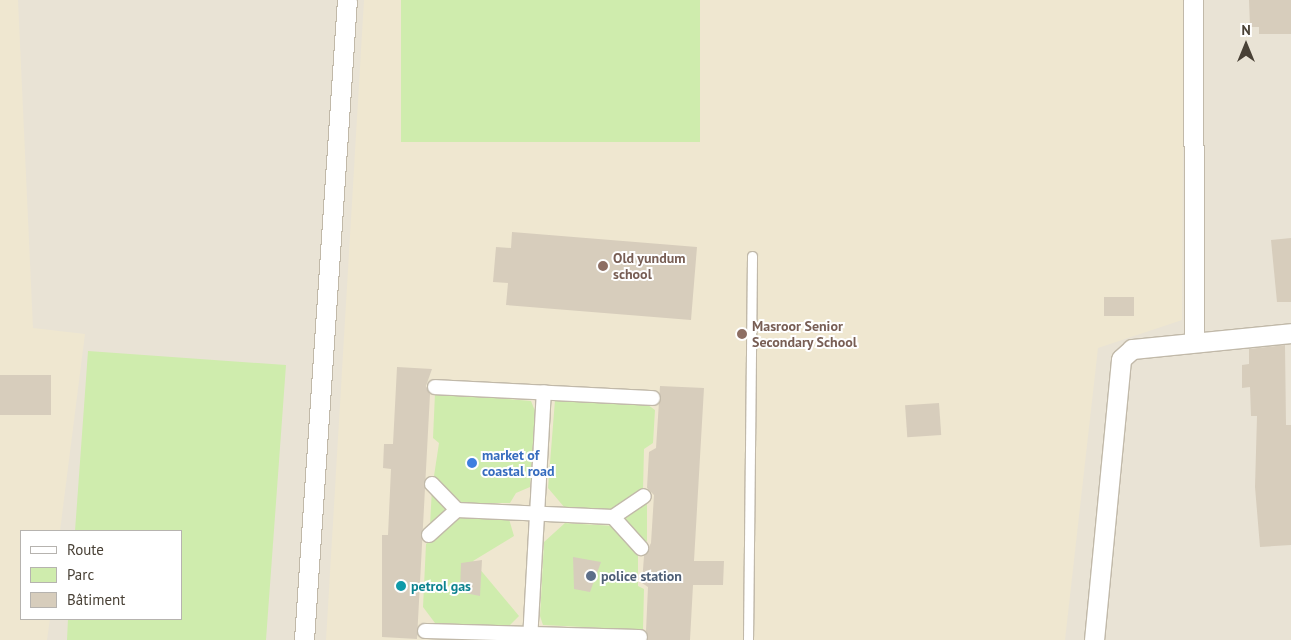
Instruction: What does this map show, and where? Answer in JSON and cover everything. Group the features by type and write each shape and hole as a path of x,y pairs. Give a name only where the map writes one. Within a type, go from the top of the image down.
{"street":[{"path":"304,640 346,0"},
{"path":"1194,0 1194,340"},
{"path":"1094,640 1121,359 1132,349 1194,340 1291,333"},
{"path":"434,387 653,398"},
{"path":"531,637 544,392"},
{"path":"432,484 457,510 613,517 644,496"},
{"path":"429,534 457,510"},
{"path":"613,517 641,548"},
{"path":"425,631 531,637 640,637"}],"lane":[{"path":"748,640 752,256"}],"shaded area":[{"name":"Masroor Senior Secondary School","path":"0,0 1291,0 1291,640 0,640"},
{"path":"0,0 18,0 33,328 85,334 60,530 20,530 20,620 50,620 47,640 0,640"},
{"name":"Masroor Senior Secondary School","path":"364,0 1184,0 1182,320 1098,348 1065,640 326,640"}],"green space":[{"path":"401,0 700,0 700,142 401,142"},
{"path":"88,351 286,365 266,640 67,640 68,620 182,620 182,530 75,530"},
{"path":"435,393 531,401 535,411 530,487 516,493 510,503 462,503 434,476 439,443 433,438"},
{"path":"555,400 648,405 655,410 653,443 644,449 643,490 614,511 565,508 548,488"},
{"path":"432,489 452,508 430,526 431,506"},
{"path":"647,500 647,541 642,546 622,517"},
{"path":"460,518 509,519 514,536 473,561 519,616 509,626 435,623 423,607 426,544"},
{"path":"565,523 615,526 638,556 638,586 644,589 643,630 543,625 540,616 544,542"}],"building":[{"path":"1249,0 1291,0 1291,34 1259,34 1259,27 1250,27"},
{"name":"Old yundum school","path":"512,232 697,247 691,320 506,305 508,283 493,282 496,247 511,248"},
{"path":"1291,238 1291,302 1277,302 1271,240"},
{"path":"1104,297 1134,297 1134,316 1104,316"},
{"path":"1285,345 1286,425 1291,425 1291,545 1260,547 1255,487 1257,416 1251,416 1250,387 1242,388 1242,365 1249,364 1249,349"},
{"path":"397,367 432,369 426,386 430,394 417,639 382,637 382,535 388,535 391,469 383,468 384,444 393,444"},
{"path":"0,375 51,375 51,415 0,415"},
{"path":"660,386 704,388 694,561 724,561 723,585 693,585 690,640 648,640 646,631 648,587 642,583 644,556 651,543 654,495 647,488 649,452 656,448"},
{"path":"939,403 941,435 907,437 905,405"},
{"path":"573,557 601,562 590,592 574,589"},
{"path":"482,560 480,596 460,592 461,563"}],"place":[{"name":"Old yundum school","path":"603,266"},
{"name":"Masroor Senior Secondary School","path":"742,334"},
{"name":"market of coastal road","path":"472,463"},
{"name":"police station","path":"591,576"},
{"name":"petrol gas","path":"401,586"}]}
